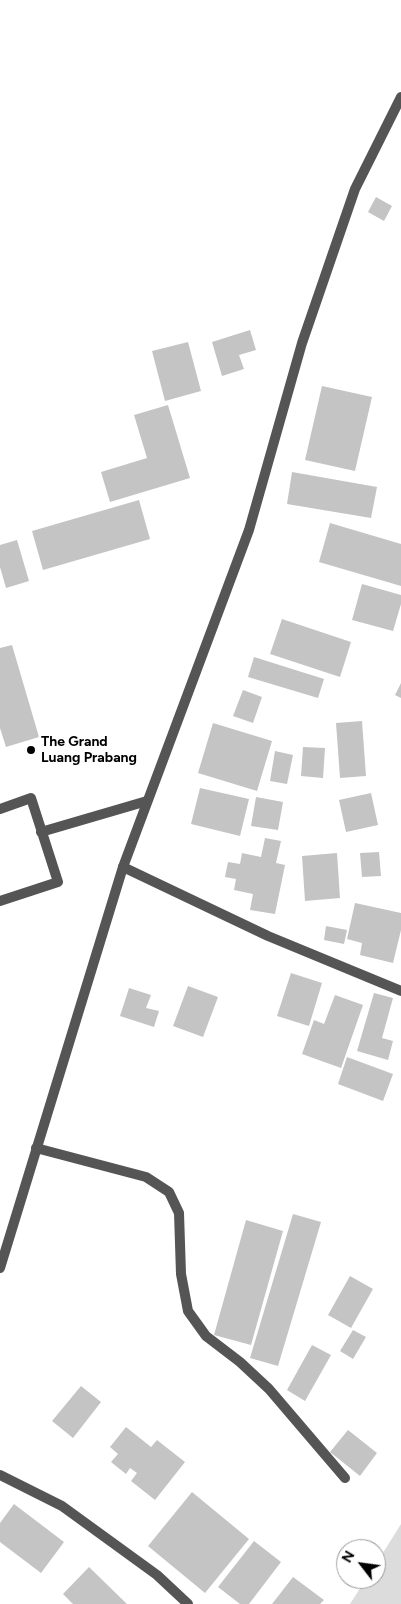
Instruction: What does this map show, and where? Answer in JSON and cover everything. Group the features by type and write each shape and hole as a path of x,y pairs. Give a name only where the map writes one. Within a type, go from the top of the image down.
{"street":[{"path":"0,1268 123,867 249,530 302,343 355,189 401,97"},
{"path":"0,808 31,798 58,882 0,901"},
{"path":"41,832 147,801"},
{"path":"123,867 268,936 401,991"},
{"path":"36,1148 146,1177 169,1192 179,1212 181,1274 188,1311 206,1336 240,1362 269,1390 345,1478"},
{"path":"0,1475 62,1506 157,1575 188,1604"}],"shaded area":[{"path":"401,1524 401,1604 350,1604 360,1589 386,1589 386,1548"}],"building":[{"path":"376,197 392,206 384,221 368,212"},
{"path":"250,330 256,350 239,355 244,369 222,376 212,342"},
{"path":"188,342 201,391 165,401 152,351"},
{"path":"322,386 372,397 355,471 305,460"},
{"path":"168,405 190,478 110,502 101,472 147,458 134,415"},
{"path":"292,472 377,487 371,518 287,504"},
{"path":"139,500 150,539 43,570 32,531"},
{"path":"330,523 401,544 401,586 319,562"},
{"path":"17,540 29,581 6,588 0,567 0,545"},
{"path":"362,584 401,595 401,604 393,631 352,620"},
{"path":"282,619 351,642 340,677 270,654"},
{"path":"12,645 39,737 6,747 0,728 0,648"},
{"path":"254,657 324,679 318,698 248,677"},
{"path":"401,683 401,698 395,695"},
{"path":"243,690 262,697 253,723 233,716"},
{"path":"362,721 366,776 340,778 336,723"},
{"path":"213,723 272,741 257,791 198,773"},
{"path":"303,747 325,748 323,778 301,776"},
{"path":"275,751 293,755 287,784 270,781"},
{"path":"200,788 249,799 240,836 191,824"},
{"path":"371,793 378,825 346,832 339,800"},
{"path":"256,797 283,802 278,830 251,826"},
{"path":"265,838 281,841 276,863 285,865 275,914 250,910 253,894 234,890 236,879 225,877 228,862 240,864 242,853 261,857"},
{"path":"379,852 381,876 362,877 360,853"},
{"path":"337,853 340,898 305,901 302,856"},
{"path":"355,903 401,913 401,930 393,963 360,955 362,943 347,939"},
{"path":"326,926 347,930 344,944 324,940"},
{"path":"291,973 322,983 309,1026 277,1016"},
{"path":"188,986 218,997 203,1037 173,1026"},
{"path":"129,988 151,995 146,1008 159,1011 154,1027 120,1016"},
{"path":"374,993 393,998 382,1038 393,1041 388,1060 357,1051"},
{"path":"335,995 363,1005 341,1068 302,1054 314,1020 324,1024"},
{"path":"347,1057 393,1074 383,1101 338,1084"},
{"path":"293,1214 321,1222 278,1366 250,1358"},
{"path":"246,1220 283,1231 251,1345 214,1335"},
{"path":"350,1276 373,1289 351,1328 328,1315"},
{"path":"353,1330 366,1337 353,1359 340,1351"},
{"path":"312,1345 331,1355 305,1401 287,1390"},
{"path":"81,1386 101,1402 73,1438 52,1421"},
{"path":"126,1427 151,1447 157,1440 185,1462 155,1500 131,1481 137,1473 130,1468 126,1474 111,1462 118,1454 110,1447"},
{"path":"348,1430 377,1453 360,1476 330,1452"},
{"path":"192,1492 249,1539 205,1593 148,1546"},
{"path":"14,1504 64,1542 41,1573 0,1542 0,1523"},
{"path":"254,1541 281,1562 249,1604 240,1604 218,1587"},
{"path":"89,1567 127,1604 73,1604 63,1594"},
{"path":"293,1577 324,1600 320,1604 272,1604"}],"place":[{"name":"The Grand Luang Prabang","path":"31,750"}]}
